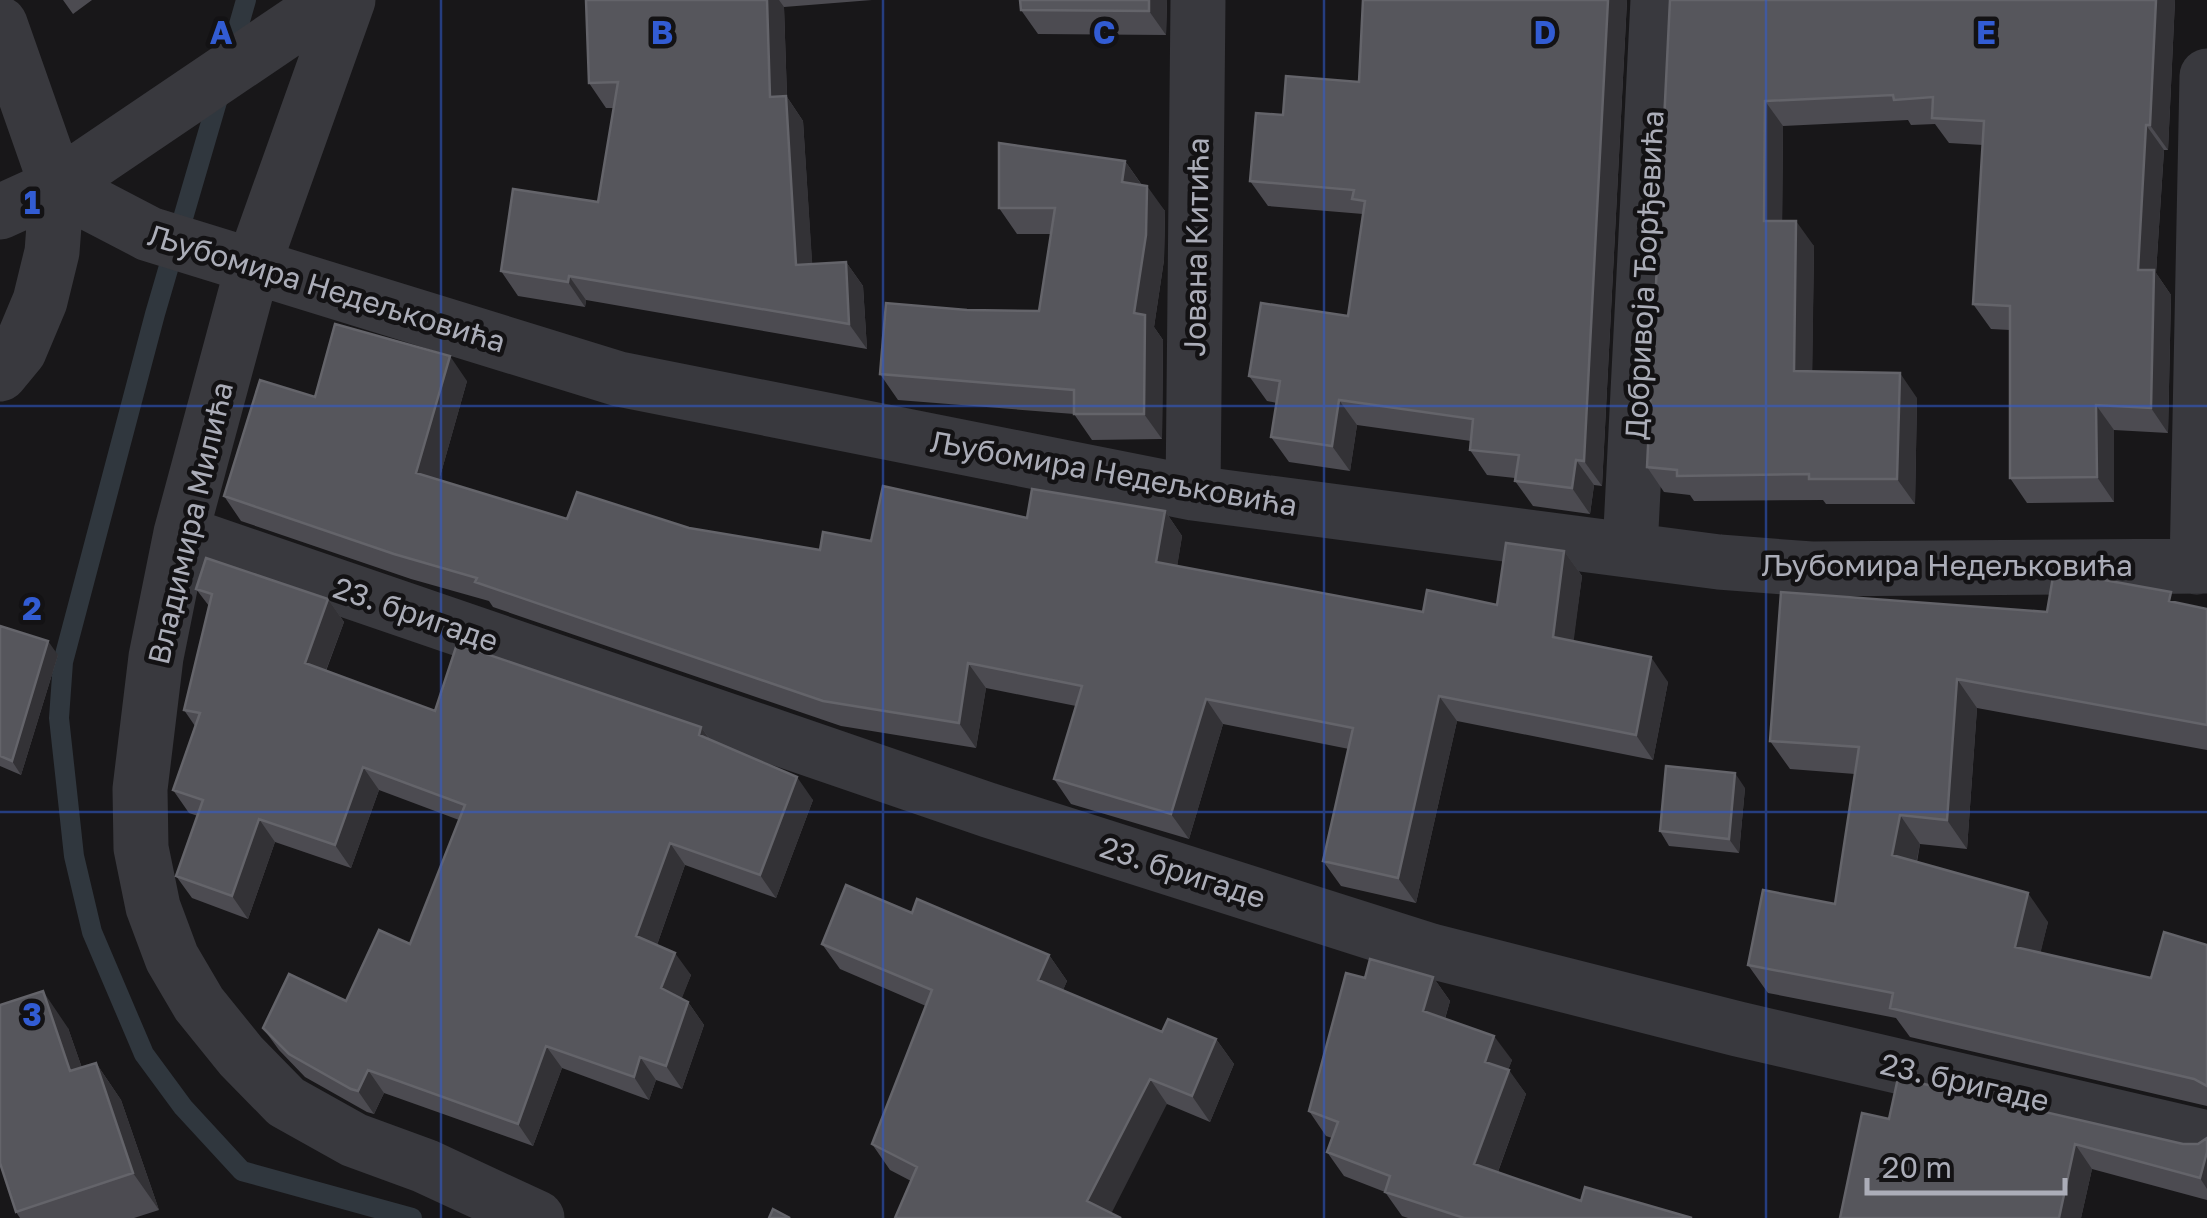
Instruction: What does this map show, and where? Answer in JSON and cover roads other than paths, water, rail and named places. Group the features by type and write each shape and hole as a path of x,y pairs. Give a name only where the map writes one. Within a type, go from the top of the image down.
{"street":[{"path":"0,212 57,186 332,0"},
{"name":"Владимира Милића","path":"348,0 253,266 181,533 156,657 140,789 140,848 154,907 172,958 200,1004 241,1056 286,1102 354,1140 425,1166 537,1218"},
{"name":"Јована Китића","path":"1193,493 1198,0"},
{"name":"Добривоја Ђорђевића","path":"1630,549 1658,0"},
{"path":"0,24 57,186 52,252 40,301 18,351 0,374"},
{"path":"2202,566 2207,76"},
{"name":"Љубомира Недељковића","path":"57,186 149,234 200,252 619,379 1193,493 1811,570 2202,566"},
{"name":"23. бригаде","path":"181,533 988,810 1431,951 1738,1029 2207,1138"}],"waterway":[{"path":"230,56 246,0"},
{"path":"221,88 155,314 63,662 59,718 74,856 92,932 144,1054 183,1107 242,1171 412,1218"}]}
